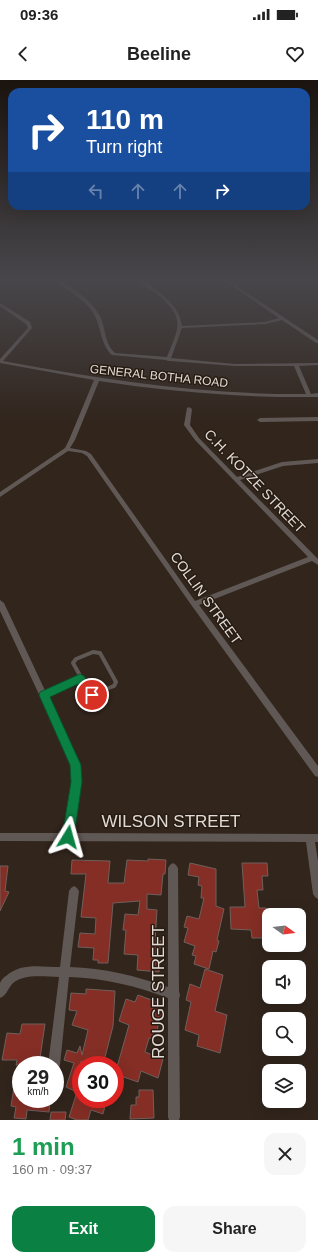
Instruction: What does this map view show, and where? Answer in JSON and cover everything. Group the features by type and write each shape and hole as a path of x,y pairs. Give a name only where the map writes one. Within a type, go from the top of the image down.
{"street":[{"path":"0,362 30,328"},
{"path":"102,328 107,346 114,354 168,360 256,366 318,364"},
{"path":"168,360 180,328"},
{"path":"296,328 318,342"},
{"name":"GENERAL BOTHA ROAD","path":"0,362 97,380 244,396 318,395"},
{"path":"296,365 310,396"},
{"path":"0,495 67,449 97,380"},
{"name":"C.H. KOTZE STREET","path":"189,409 187,425 190,430 315,561"},
{"path":"260,420 318,419"},
{"name":"COLLIN STREET","path":"67,449 84,452 89,455 194,604 318,773"},
{"path":"236,479 282,464 318,461"},
{"path":"194,604 315,561"},
{"path":"0,603 76,765 77,782 68,837"},
{"name":"WILSON STREET","path":"0,837 314,838"},
{"path":"314,838 318,894"},
{"name":"ROUGE STREET","path":"174,868 174,1117"},
{"path":"55,1056 74,891"},
{"path":"0,994 5,983 19,974 65,970 114,976 135,981 174,995"}],"lane":[{"path":"97,652 100,654 116,682 114,686 91,695 80,679 74,662 97,652"},
{"path":"44,695 80,679"}],"building":[{"path":"148,859 166,860 161,895 147,894 147,909 157,910 155,941 161,941 160,948 156,948 155,962 160,962 159,972 137,970 138,955 124,954 126,930 123,930 125,914 138,915 140,901 113,903 108,963 98,963 98,960 93,960 94,948 78,947 80,933 95,934 96,918 81,917 86,874 71,874 72,860 110,861 108,883 124,883 127,860 148,861"},
{"path":"190,863 216,869 216,906 224,909 217,940 219,941 216,952 213,951 209,969 194,964 196,956 192,955 195,946 184,942 188,928 184,927 187,916 199,919 204,898 201,898 202,886 198,885 199,877 188,875"},
{"path":"242,863 267,863 268,876 262,876 263,890 257,890 259,908 262,908 262,938 252,938 251,930 231,929 230,907 245,907"},
{"path":"0,866 8,866 5,891 9,892 0,911"},
{"path":"205,969 223,975 215,1011 227,1015 220,1053 197,1046 199,1035 185,1030 191,1002 186,1000 190,984 200,988"},
{"path":"86,989 115,991 113,1026 105,1056 72,1056 72,1062 64,1060 67,1050 77,1053 80,1046 82,1055 88,1030 72,1025 77,1011 69,1010 71,993 86,994"},
{"path":"138,995 157,1002 156,1006 163,1009 154,1040 149,1038 145,1052 163,1059 158,1078 141,1071 138,1082 124,1077 124,1056 120,1056 129,1025 119,1021 126,999 135,1002"},
{"path":"22,1024 45,1024 40,1056 12,1056 12,1060 2,1060 7,1033 20,1034"},
{"path":"72,1069 72,1090 66,1087"},
{"path":"139,1090 153,1090 154,1118 130,1119 131,1105 136,1105 136,1097 139,1097"},
{"path":"16,1108 49,1108 49,1112 27,1110 26,1119 14,1118"},
{"path":"72,1108 104,1108 103,1114 91,1110 88,1120 77,1120 69,1117"},
{"path":"51,1112 66,1112 65,1120 50,1120"}],"route":[{"path":"68,837 77,782 76,765 44,695 80,679 89,694 92,695"}]}
